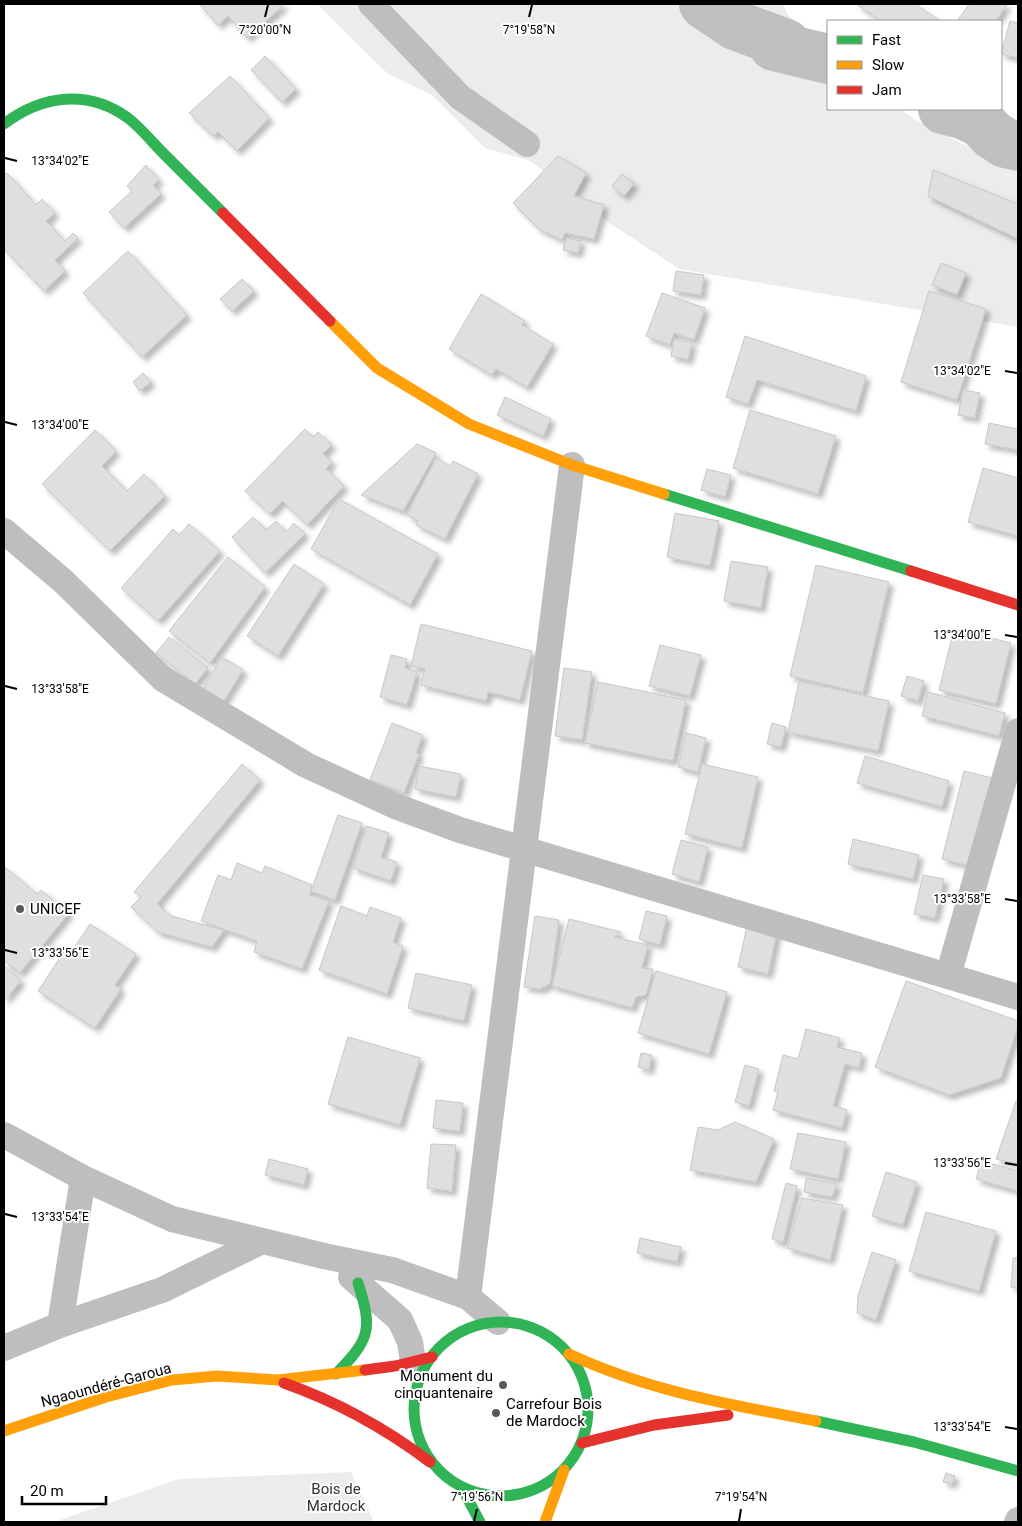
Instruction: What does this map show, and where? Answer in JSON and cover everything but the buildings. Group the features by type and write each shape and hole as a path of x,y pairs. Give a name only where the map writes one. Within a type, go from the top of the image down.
{"main road":[{"path":"4,124 16,113 54,100 89,99 128,118 377,368 468,424 572,465 1018,606"},
{"path":"336,1374 354,1356 368,1328 369,1315 358,1282"},
{"path":"564,1470 534,1491 498,1498 462,1488 433,1465 419,1440 414,1411 423,1359 450,1339 473,1327 498,1322 518,1324 537,1330 554,1340 569,1354 603,1372 641,1385 690,1399 809,1420 945,1449 1018,1471"},
{"path":"545,1522 564,1470 582,1443 588,1412 584,1381 569,1354"},
{"name":"Ngaoundéré-Garoua","path":"4,1431 106,1397 172,1380 217,1376 278,1380 395,1366 423,1359"},
{"name":"Ngaoundéré-Garoua","path":"278,1380 360,1414 398,1437 433,1465"},
{"path":"582,1443 626,1430 677,1420 762,1412"},
{"path":"462,1488 480,1522"}],"street":[{"path":"371,4 460,97 528,144"},
{"path":"468,1297 572,465"},
{"path":"4,531 63,581 164,679 306,765 396,806 460,830 1018,997"},
{"path":"948,976 1018,731"},
{"path":"4,1134 83,1178 172,1219 324,1256 392,1270 468,1297 498,1322"},
{"path":"60,1324 83,1178"},
{"path":"4,1348 60,1324 162,1290 262,1241"},
{"path":"324,1256 358,1282 400,1320 410,1342 423,1359"}],"green space":[{"path":"317,4 784,4 786,13 827,50 827,110 901,110 914,119 1018,172 1018,327 679,269 608,222 579,196 528,160 485,148 432,95 388,74"},
{"name":"Bois de Mardock","path":"351,1472 374,1522 54,1522 179,1479"}],"waterway":[{"path":"704,4 735,25 786,44 774,46 827,59"},
{"path":"947,110 980,122 993,135 1005,143 1018,146"}],"traffic: fast":[{"path":"4,124 34,107 65,99 97,103 113,109 137,126 223,213"},
{"path":"664,494 911,571"},
{"path":"336,1374 356,1352 365,1333 367,1323 366,1312 358,1283"},
{"path":"501,1322 518,1324 534,1329 556,1342 568,1354 584,1384 588,1409 586,1426 581,1442 568,1464 556,1476 526,1492 501,1496 484,1494 468,1489 446,1476 434,1464 418,1434 414,1409 416,1392 421,1376 434,1354 446,1342 476,1326 501,1322"},
{"path":"816,1421 914,1442 1018,1471"},
{"path":"462,1488 480,1522"}],"traffic: slow":[{"path":"330,321 377,368 469,424 572,465 664,494"},
{"path":"569,1354 599,1367 659,1387 721,1403 816,1421"},
{"path":"4,1431 106,1397 172,1380 217,1376 278,1380 365,1370"},
{"path":"545,1522 564,1470"}],"traffic: jam":[{"path":"223,213 330,321"},
{"path":"911,571 1018,605"},
{"path":"365,1370 395,1366 432,1357"},
{"path":"284,1383 342,1407 396,1438 430,1462"},
{"path":"582,1443 654,1425 728,1415"}],"place":[{"name":"UNICEF","path":"20,909"},
{"name":"Monument du cinquantenaire","path":"503,1385"},
{"name":"Carrefour Bois de Mardock","path":"496,1413"}]}
